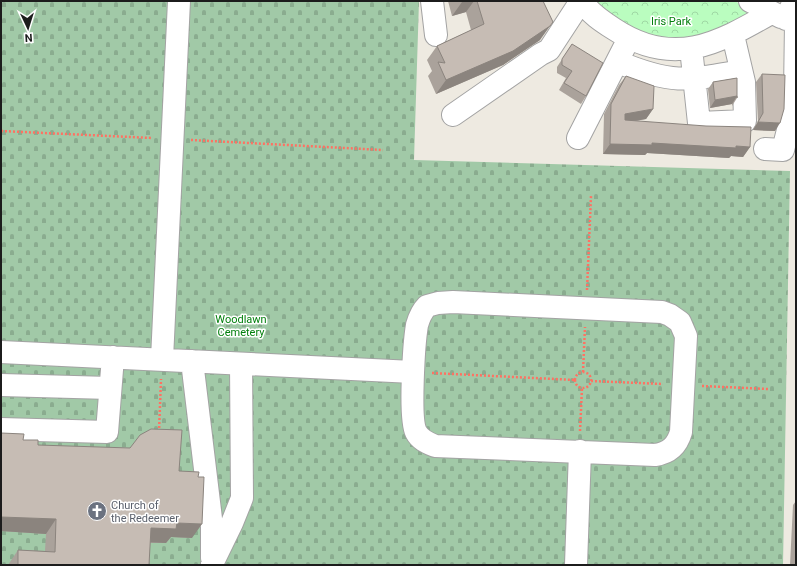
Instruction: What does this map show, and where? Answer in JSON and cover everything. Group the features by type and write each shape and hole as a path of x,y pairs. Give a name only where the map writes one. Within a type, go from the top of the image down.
{"street":[{"path":"162,359 179,1"},
{"path":"432,1 436,35"},
{"path":"453,116 541,54 549,50 582,1 595,15 630,38 656,47 691,48 710,44 732,35 778,11 795,92 793,110 783,150 765,149"},
{"path":"691,48 699,123 745,121 744,82 732,35"},
{"path":"578,138 630,38"},
{"path":"618,62 656,76 694,79 741,71"},
{"path":"453,302 662,312 670,314 683,326 687,342 681,432 673,448 661,454 654,455 436,446 430,444 419,436 413,422 413,372 418,324 424,311 433,304 453,302"},
{"path":"1,352 413,372"},
{"path":"1,429 107,432 113,357"},
{"path":"192,361 212,527 211,564"},
{"path":"211,564 232,523 242,498 241,364"},
{"path":"1,385 110,388"},
{"path":"576,565 580,451"}],"path":[{"path":"583,372 591,196"},
{"path":"159,434 162,359"},
{"path":"413,372 575,380"},
{"path":"583,372 589,375 591,381 588,387 582,388 577,386 575,380 576,375 583,372"},
{"path":"580,451 582,388"}],"green space":[{"name":"Woodlawn Cemetery","path":"1,1 419,1 414,160 790,171 783,565 1,565"},
{"name":"Iris Park","path":"594,1 735,1 745,7 747,15 735,25 684,40 651,36 614,20"}],"building":[{"path":"477,1 543,1 553,22 550,26 513,51 446,80 438,62 445,63 437,46 484,24"},
{"path":"572,44 603,63 586,96 564,83 572,71 562,65 562,59"},
{"path":"762,74 785,75 784,109 780,123 758,122 763,113"},
{"path":"626,76 654,86 653,109 625,114 625,120 706,126 751,127 750,147 736,146 736,148 652,143 652,145 610,144 611,104"},
{"path":"737,78 737,96 715,100 713,82"},
{"name":"Church of the Redeemer","path":"151,429 182,430 179,471 199,472 198,477 204,477 202,524 177,523 176,529 151,528 149,565 18,565 18,550 55,552 56,519 1,517 1,433 24,434 23,440 38,440 38,445 130,448 140,435"}],"place":[{"name":"Church of the Redeemer","path":"97,511"}]}
